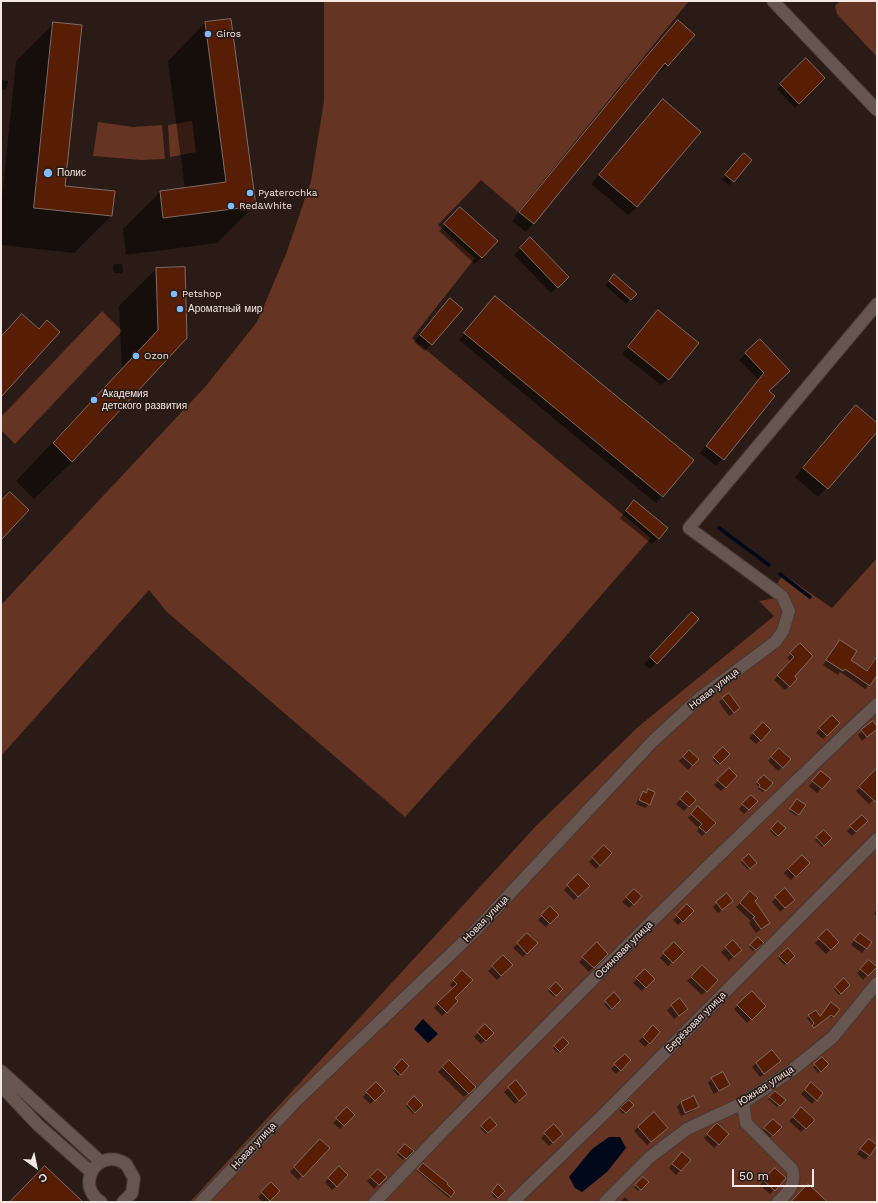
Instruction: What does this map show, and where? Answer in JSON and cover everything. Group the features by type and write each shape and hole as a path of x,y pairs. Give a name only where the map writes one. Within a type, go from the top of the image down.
{"street":[{"path":"773,1 877,110"},
{"name":"Новая улица","path":"201,1202 296,1101 475,931 653,741 701,697 775,642 783,631 789,611 782,596 689,528 877,304"},
{"name":"Осиновая улица","path":"375,1202 449,1125 740,834 877,704"},
{"name":"Берёзовая улица","path":"513,1202 608,1110 877,839"},
{"name":"Южная улица","path":"605,1202 650,1157 687,1129 743,1103 791,1071 833,1037 877,983"},
{"path":"1,1070 101,1162"},
{"path":"1,1086 38,1125 91,1172"},
{"path":"743,1103 746,1123 792,1169 795,1177 792,1186 778,1202"},
{"path":"101,1202 95,1197 90,1188 91,1172 101,1162 111,1159 122,1161 133,1173 134,1188 129,1198 123,1202"}],"shaded area":[{"path":"324,1 689,1 518,212 481,180 438,225 475,258 412,338 651,538 512,698 405,817 167,612 149,590 1,756 1,605 205,387 257,322 286,254 311,181 324,101"},
{"path":"840,1 877,1 877,57 837,14 835,6"},
{"path":"192,121 196,152 170,157 168,125"},
{"path":"98,122 133,127 162,125 165,159 141,160 93,156"},
{"path":"102,311 122,331 15,444 1,430 1,417"},
{"path":"877,558 877,1202 190,1202 536,826 638,727 774,616 759,601 786,596 777,584 783,574 832,608"}],"water":[{"path":"423,1019 438,1034 428,1043 414,1029"},
{"path":"609,1137 620,1137 626,1148 607,1172 582,1192 575,1188 569,1177 592,1149"}],"building":[{"path":"231,19 256,206 163,218 160,191 226,182 205,22"},
{"path":"678,20 695,35 668,66 665,63 534,224 519,212"},
{"path":"53,22 82,25 65,186 115,191 112,216 34,208"},
{"path":"806,58 825,78 799,104 780,84"},
{"path":"663,99 701,132 637,207 599,175"},
{"path":"744,153 752,160 734,182 725,175"},
{"path":"460,207 498,241 482,258 444,224"},
{"path":"530,237 569,277 558,288 520,248"},
{"path":"185,267 187,338 72,462 53,443 158,330 156,268"},
{"path":"614,274 637,294 631,300 609,281"},
{"path":"495,296 694,460 663,497 464,333"},
{"path":"450,298 463,309 432,345 420,335"},
{"path":"658,310 699,343 669,380 628,347"},
{"path":"22,314 39,329 47,320 60,332 1,397 1,337"},
{"path":"760,339 790,371 769,391 775,396 724,460 706,446 764,373 745,353"},
{"path":"856,405 877,423 877,432 828,489 803,468"},
{"path":"10,492 29,510 1,540 1,501"},
{"path":"634,500 668,528 659,539 626,511"},
{"path":"692,612 699,619 657,664 650,657"},
{"path":"840,640 857,651 851,660 867,671 877,656 877,675 870,686 845,669 843,671 826,660"},
{"path":"800,643 813,656 795,676 797,679 790,687 777,675 794,657 790,653"},
{"path":"729,693 740,708 734,713 722,698"},
{"path":"832,715 840,723 827,736 819,728"},
{"path":"873,721 877,726 877,729 867,737 861,730"},
{"path":"763,722 771,730 761,741 753,733"},
{"path":"723,747 730,754 720,764 713,757"},
{"path":"779,748 791,759 783,768 771,757"},
{"path":"689,750 699,759 693,766 683,757"},
{"path":"729,768 737,776 726,788 717,780"},
{"path":"877,768 877,803 859,787"},
{"path":"821,771 831,779 822,789 812,781"},
{"path":"764,775 773,783 766,791 759,787 760,785 757,782"},
{"path":"648,789 655,792 650,805 639,800 643,791 646,793"},
{"path":"687,791 696,800 689,807 680,799"},
{"path":"751,795 758,801 749,810 742,804"},
{"path":"797,799 806,805 799,815 790,809"},
{"path":"698,806 716,823 706,833 699,827 702,824 691,814"},
{"path":"862,815 868,821 856,832 850,826"},
{"path":"778,821 786,828 778,836 771,829"},
{"path":"824,830 832,838 824,846 816,837"},
{"path":"604,845 612,853 600,866 592,857"},
{"path":"749,854 757,863 750,869 742,860"},
{"path":"802,855 810,863 796,877 788,869"},
{"path":"578,874 590,886 578,897 567,885"},
{"path":"785,888 795,900 785,908 775,897"},
{"path":"634,889 642,896 634,905 626,897"},
{"path":"750,891 758,898 755,901 770,923 761,929 753,918 755,917 740,903"},
{"path":"727,893 733,901 722,910 716,902"},
{"path":"687,904 694,911 683,922 676,915"},
{"path":"550,906 559,915 550,924 541,915"},
{"path":"827,929 839,942 831,950 818,938"},
{"path":"527,933 538,943 527,954 517,943"},
{"path":"860,933 872,942 867,949 854,940"},
{"path":"758,937 764,943 756,950 750,945"},
{"path":"733,940 742,950 734,957 725,947"},
{"path":"597,942 608,954 594,968 582,957"},
{"path":"674,942 684,952 673,963 663,953"},
{"path":"788,948 795,956 787,964 779,956"},
{"path":"503,955 513,965 501,976 492,966"},
{"path":"869,960 877,967 868,976 860,969"},
{"path":"702,965 718,980 707,992 691,977"},
{"path":"645,969 655,979 646,988 636,978"},
{"path":"462,970 473,980 455,998 458,1001 447,1013 437,1003 457,984 453,980"},
{"path":"844,978 850,985 841,994 835,987"},
{"path":"556,982 563,989 556,996 549,989"},
{"path":"752,991 766,1006 752,1020 737,1005"},
{"path":"614,992 621,1000 612,1009 605,1001"},
{"path":"680,998 688,1009 679,1016 671,1005"},
{"path":"831,1002 840,1009 834,1017 831,1015 814,1028 812,1026 814,1023 808,1015 816,1010 820,1016"},
{"path":"485,1024 494,1033 486,1041 477,1032"},
{"path":"653,1025 660,1032 650,1044 643,1037"},
{"path":"563,1037 569,1043 560,1052 554,1046"},
{"path":"772,1050 781,1061 764,1074 756,1063"},
{"path":"625,1054 631,1060 621,1071 614,1064"},
{"path":"822,1057 829,1064 821,1072 814,1064"},
{"path":"402,1059 409,1066 401,1075 394,1068"},
{"path":"449,1060 476,1087 469,1094 442,1067"},
{"path":"723,1072 730,1085 719,1091 711,1078"},
{"path":"516,1080 527,1094 519,1101 508,1087"},
{"path":"376,1082 385,1091 375,1101 366,1092"},
{"path":"811,1082 823,1093 817,1101 805,1090"},
{"path":"775,1091 786,1100 780,1106 769,1097"},
{"path":"414,1096 423,1105 415,1113 407,1104"},
{"path":"694,1096 699,1107 685,1113 681,1102"},
{"path":"629,1100 634,1105 626,1113 620,1108"},
{"path":"347,1107 355,1115 344,1126 336,1118"},
{"path":"801,1107 815,1120 806,1129 793,1117"},
{"path":"654,1112 668,1128 651,1142 638,1127"},
{"path":"490,1117 497,1125 488,1133 481,1126"},
{"path":"773,1119 782,1127 773,1136 764,1128"},
{"path":"717,1123 729,1134 719,1145 707,1134"},
{"path":"554,1124 563,1134 553,1143 544,1133"},
{"path":"320,1139 330,1148 303,1177 294,1167"},
{"path":"869,1139 877,1145 870,1156 860,1149"},
{"path":"405,1144 414,1151 406,1159 398,1152"},
{"path":"682,1152 691,1160 681,1171 672,1164"},
{"path":"423,1163 448,1183 447,1184 455,1192 451,1197 418,1170"},
{"path":"45,1166 83,1202 10,1202"},
{"path":"339,1166 348,1175 337,1187 328,1178"},
{"path":"775,1168 786,1178 775,1191 763,1180"},
{"path":"378,1169 387,1177 379,1185 370,1177"},
{"path":"643,1177 649,1182 641,1190 635,1185"},
{"path":"271,1182 280,1191 270,1201 261,1192"},
{"path":"498,1184 505,1191 498,1198 492,1192"},
{"path":"808,1184 828,1202 791,1202"}],"waterway":[{"path":"719,528 769,565"},
{"path":"780,574 810,597"}],"place":[{"name":"Giros","path":"208,34"},
{"name":"Полис","path":"48,173"},
{"name":"Pyaterochka","path":"250,193"},
{"name":"Red&White","path":"231,206"},
{"name":"Petshop","path":"174,294"},
{"name":"Ароматный мир","path":"180,309"},
{"name":"Ozon","path":"136,356"},
{"name":"Академия детского развития","path":"94,400"}]}
